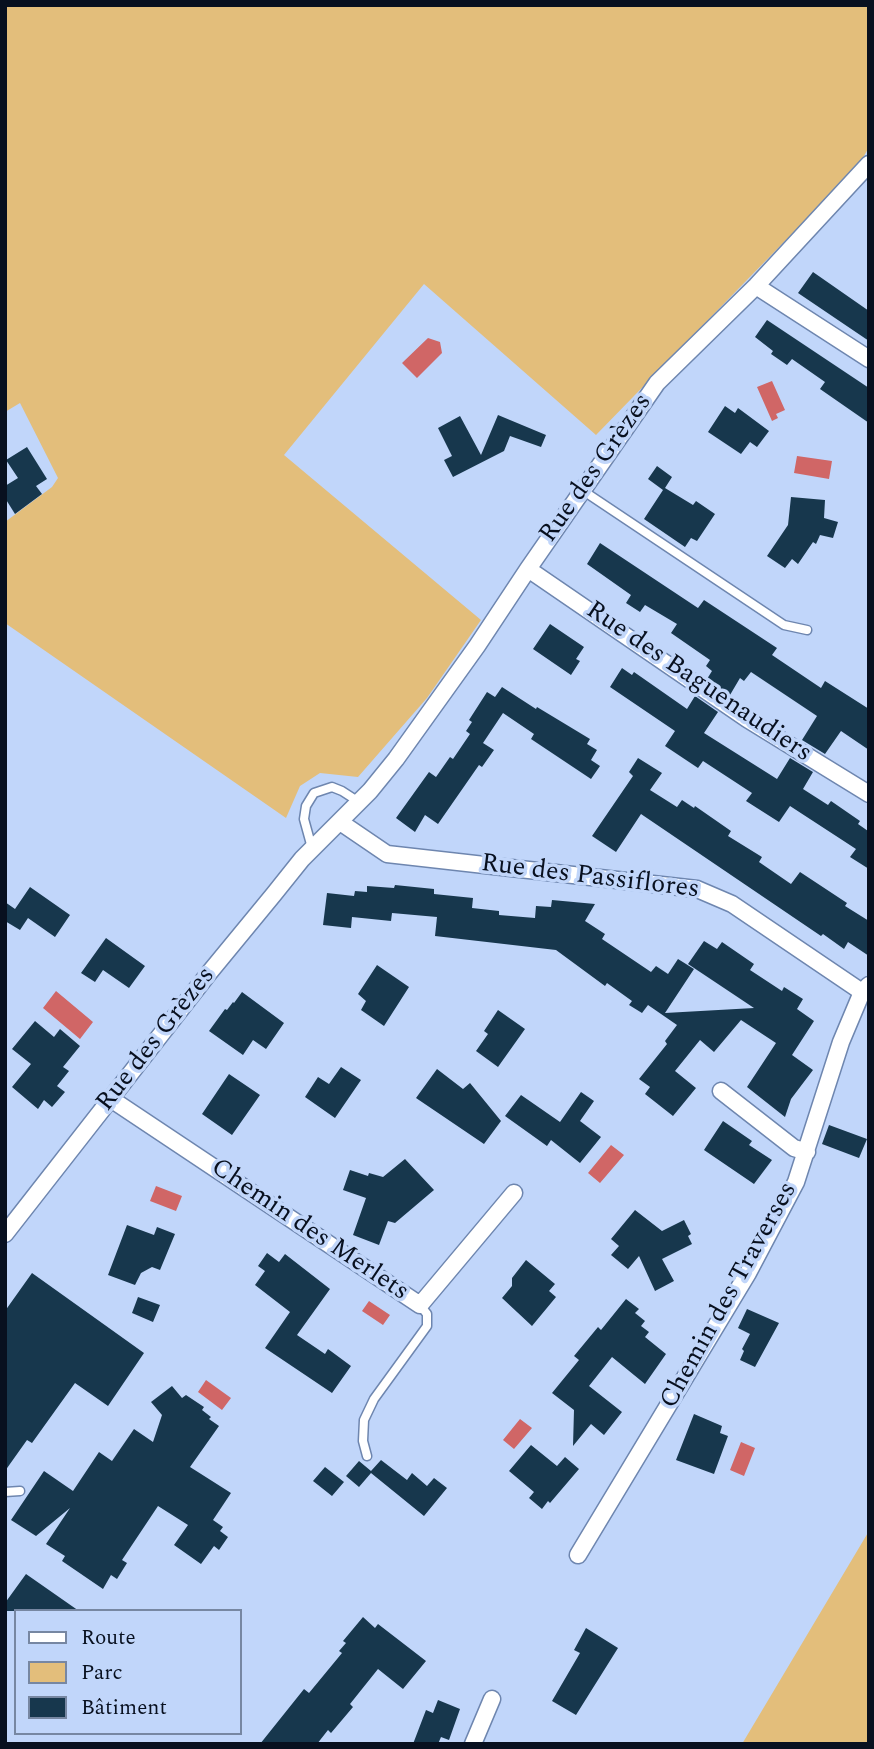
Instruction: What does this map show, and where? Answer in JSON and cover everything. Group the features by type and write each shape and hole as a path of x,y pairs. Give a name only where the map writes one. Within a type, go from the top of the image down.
{"street":[{"name":"Rue des Grèzes","path":"5,1234 209,973 312,848 359,802 396,759 477,646 657,383 756,286 869,164"},
{"path":"756,286 869,359"},
{"name":"Rue des Baguenaudiers","path":"528,569 747,719 869,794"},
{"name":"Rue des Passiflores","path":"340,822 387,854 697,889 732,904 865,989"},
{"name":"Chemin des Traverses","path":"578,1555 748,1273 796,1182 825,1088 865,989"},
{"path":"721,1091 794,1148 807,1152"},
{"name":"Chemin des Merlets","path":"111,1099 420,1305 514,1193"},
{"path":"472,1744 492,1699"}],"lane":[{"path":"582,490 784,625 807,631"},
{"path":"312,848 304,819 306,806 314,793 332,787 342,790 359,802"},
{"path":"367,1456 363,1441 364,1420 374,1399 427,1326 427,1314 420,1305"},
{"path":"5,1492 20,1491"}],"green space":[{"path":"5,5 869,5 869,147 859,165 596,435 424,284 284,455 481,620 427,698 358,777 320,773 300,786 286,818 5,623 5,522 52,487 58,478 20,403 5,412"},
{"path":"869,1531 869,1744 742,1744"}],"shaded area":[{"path":"428,338 440,342 442,353 417,378 402,363"},
{"path":"772,381 785,410 776,414 778,418 772,421 757,387"},
{"path":"797,456 832,461 829,479 794,473"},
{"path":"56,991 93,1022 80,1039 43,1008"},
{"path":"611,1145 624,1155 600,1183 588,1173"},
{"path":"156,1186 182,1196 176,1211 150,1201"},
{"path":"369,1301 390,1315 383,1325 362,1311"},
{"path":"206,1380 231,1398 222,1410 198,1392"},
{"path":"520,1419 532,1428 514,1449 503,1440"},
{"path":"741,1442 755,1448 744,1476 730,1470"}],"building":[{"path":"813,272 869,311 869,341 798,293"},
{"path":"767,320 869,388 869,423 820,389 825,382 792,359 787,365 771,354 773,351 755,337"},
{"path":"725,406 735,413 738,408 769,431 757,447 750,442 741,454 708,432"},
{"path":"498,415 546,435 541,447 510,436 504,451 453,477 444,460 452,456 438,428 460,416 481,455"},
{"path":"27,447 47,479 36,486 42,494 15,514 5,498 5,486 18,478 6,460"},
{"path":"657,466 672,477 665,488 693,505 696,501 715,514 697,541 691,538 685,547 644,519 663,490 648,479"},
{"path":"791,497 825,500 824,518 838,522 833,538 820,535 816,544 813,542 798,564 792,559 785,568 767,556 788,525"},
{"path":"600,543 698,608 704,600 777,648 772,655 821,688 825,681 869,709 869,750 841,731 825,754 802,740 817,716 751,672 744,681 740,678 730,695 707,679 712,671 706,666 710,660 671,633 677,624 645,605 640,612 626,603 631,595 587,564"},
{"path":"550,624 584,647 576,659 580,661 571,675 533,649"},
{"path":"622,668 632,675 634,672 687,709 695,696 718,712 704,733 777,779 790,758 813,772 803,789 828,805 831,801 860,821 858,824 868,831 869,829 869,869 850,857 856,849 790,806 779,822 746,801 752,793 703,761 698,768 665,746 675,731 610,687"},
{"path":"502,687 590,739 587,744 597,750 591,760 600,766 591,779 531,739 534,734 503,713 483,743 494,750 482,767 479,765 438,824 425,815 415,832 396,818 429,772 436,777 450,757 453,759 470,734 466,731 472,722 469,720 487,692 495,697"},
{"path":"638,758 662,773 650,790 677,807 682,800 694,808 695,806 731,831 728,836 762,857 759,862 791,884 800,872 869,921 869,956 848,942 844,949 823,934 821,936 641,814 616,852 592,836 633,776 629,772"},
{"path":"395,885 434,889 434,894 473,898 472,908 499,911 499,915 535,918 536,906 551,907 552,900 595,904 585,921 605,934 602,939 651,972 656,966 668,974 678,959 694,969 665,1013 754,1008 688,964 704,941 717,949 722,942 754,964 750,970 782,991 784,987 803,999 797,1009 814,1021 792,1055 813,1070 791,1099 785,1117 747,1087 776,1043 741,1020 714,1052 700,1040 675,1071 696,1088 673,1116 645,1094 650,1087 639,1079 667,1044 665,1041 677,1025 648,1005 642,1013 629,1005 632,1001 607,983 605,986 556,950 435,936 437,917 392,913 391,921 352,917 351,928 323,925 327,893 354,896 355,891 367,892 367,886 394,888"},
{"path":"30,887 70,915 55,937 28,918 20,930 5,921 5,902 15,909"},
{"path":"106,938 145,966 129,988 103,970 95,982 81,973"},
{"path":"377,965 409,987 384,1026 361,1010 366,1001 358,994"},
{"path":"242,992 284,1023 266,1049 253,1040 243,1055 209,1031"},
{"path":"498,1010 525,1029 498,1067 476,1051 488,1034 484,1031"},
{"path":"35,1021 54,1037 60,1029 80,1046 63,1067 69,1071 57,1086 65,1092 52,1107 44,1100 38,1109 12,1087 31,1064 12,1049"},
{"path":"341,1067 361,1080 335,1118 305,1097 318,1077 329,1084"},
{"path":"437,1069 463,1089 470,1083 501,1121 484,1144 416,1098"},
{"path":"229,1074 260,1095 232,1135 202,1114"},
{"path":"581,1092 594,1101 580,1121 601,1137 580,1163 551,1140 547,1146 505,1116 521,1095 560,1122"},
{"path":"723,1121 752,1141 749,1145 772,1160 754,1184 704,1150"},
{"path":"829,1125 867,1139 859,1158 822,1144"},
{"path":"405,1159 434,1190 395,1223 388,1221 379,1245 353,1235 366,1198 343,1190 350,1170 368,1176 369,1173 383,1177"},
{"path":"635,1210 662,1231 684,1220 691,1234 688,1236 692,1244 662,1259 674,1281 655,1291 639,1256 628,1269 611,1255 619,1246 611,1239"},
{"path":"127,1225 154,1235 157,1227 175,1234 160,1270 152,1267 141,1273 135,1285 108,1275"},
{"path":"267,1253 279,1262 285,1254 330,1289 297,1335 325,1354 328,1349 351,1366 332,1393 265,1348 290,1312 255,1285 265,1271 258,1266"},
{"path":"526,1260 555,1284 549,1291 556,1297 532,1326 502,1298 512,1286 512,1278"},
{"path":"32,1273 144,1353 108,1406 75,1383 32,1443 27,1440 5,1471 5,1311"},
{"path":"138,1297 160,1305 153,1322 132,1313"},
{"path":"626,1299 639,1309 635,1313 645,1321 641,1326 649,1332 645,1337 666,1354 645,1384 612,1357 589,1386 622,1412 604,1435 591,1424 573,1446 574,1410 552,1393 579,1360 574,1356 598,1327 601,1330"},
{"path":"747,1309 779,1323 755,1367 740,1360 750,1334 738,1328"},
{"path":"172,1386 182,1398 186,1395 204,1407 202,1410 211,1417 209,1419 219,1426 190,1467 231,1493 213,1520 223,1527 220,1531 228,1537 219,1550 214,1546 201,1564 174,1545 188,1525 158,1506 122,1560 127,1563 117,1579 111,1575 103,1589 62,1561 65,1556 46,1544 70,1508 36,1536 11,1520 44,1471 73,1491 99,1452 112,1461 134,1429 153,1442 162,1415 151,1402"},
{"path":"694,1414 722,1426 720,1433 728,1436 714,1474 676,1460"},
{"path":"531,1445 557,1466 565,1457 579,1469 542,1509 529,1498 534,1492 509,1471"},
{"path":"381,1460 407,1480 412,1473 427,1486 434,1478 447,1488 424,1516 371,1473 359,1487 346,1476 359,1461 371,1471"},
{"path":"325,1467 344,1482 332,1496 313,1481"},
{"path":"26,1574 76,1609 5,1611 5,1603"},
{"path":"363,1617 375,1628 378,1624 426,1661 403,1689 378,1669 350,1704 353,1707 331,1733 328,1730 317,1744 260,1744 304,1689 309,1693 342,1653 339,1651 346,1643 343,1641"},
{"path":"586,1628 618,1648 576,1715 552,1701 580,1653 574,1650"},
{"path":"438,1700 460,1709 449,1740 441,1737 438,1744 413,1744 426,1710 433,1713"}]}
